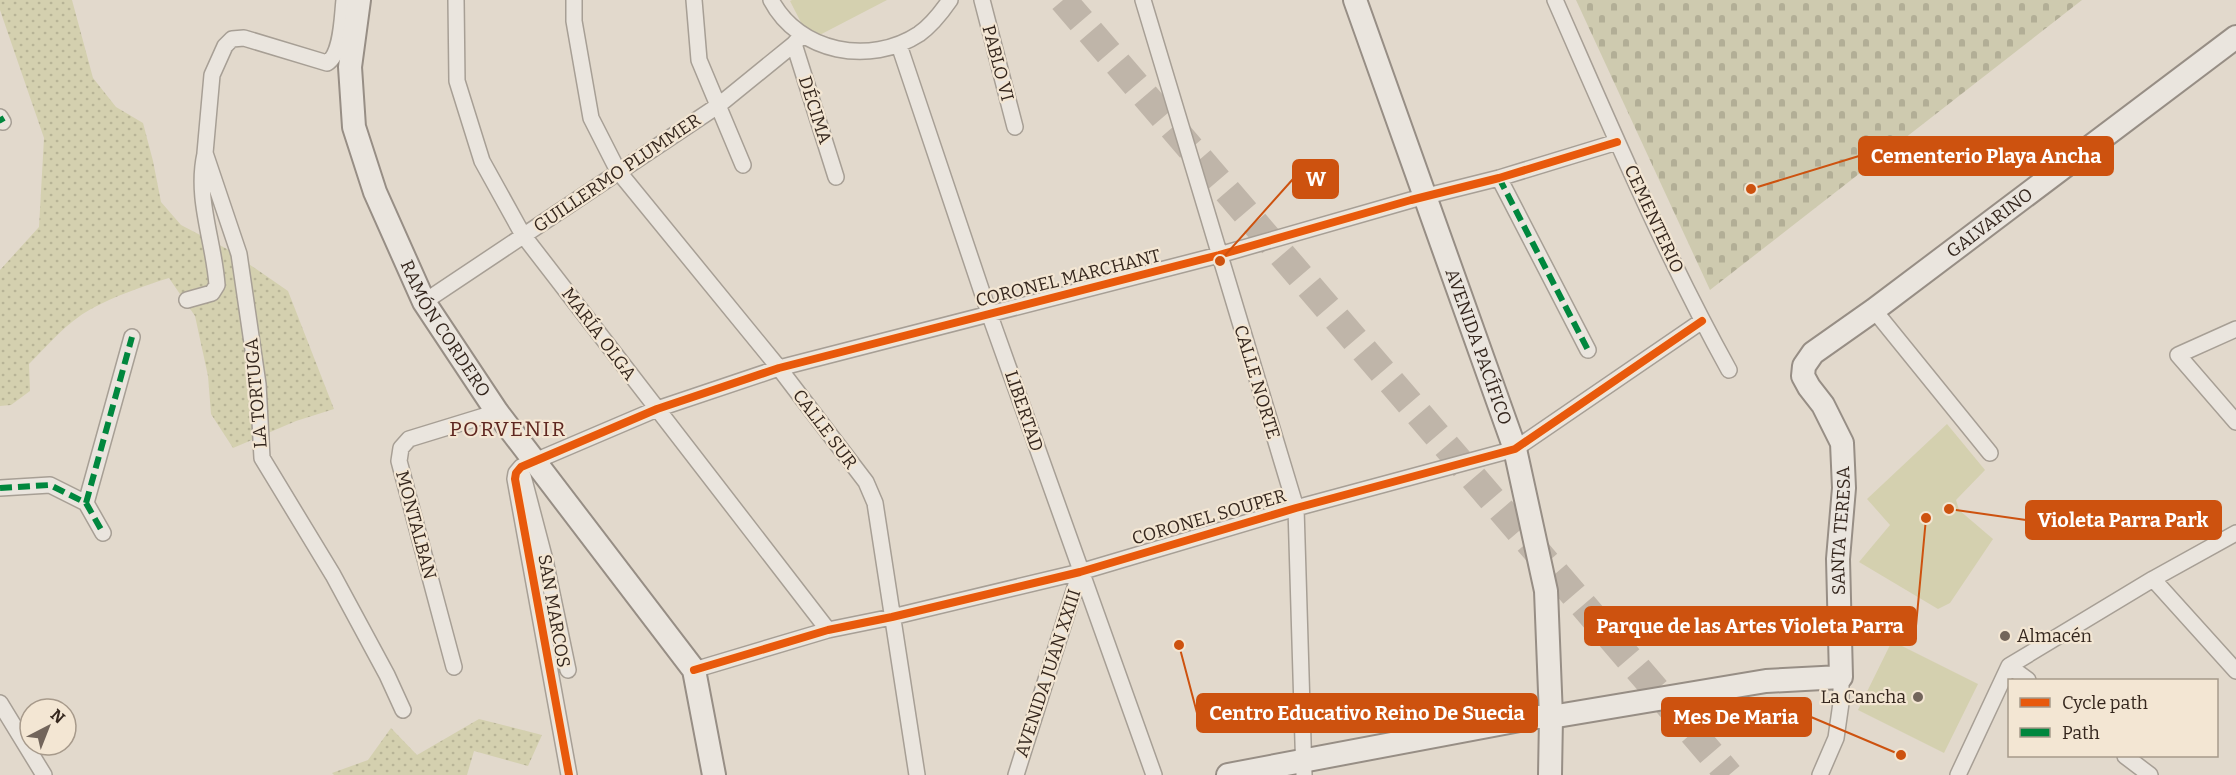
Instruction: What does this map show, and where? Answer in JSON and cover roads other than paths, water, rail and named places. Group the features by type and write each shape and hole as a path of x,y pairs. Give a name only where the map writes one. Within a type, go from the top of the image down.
{"street":[{"name":"LA TORTUGA","path":"187,300 212,293 216,285 201,188 201,171 205,153 212,75 225,46 231,39 244,38 327,63 332,60 337,48 344,0"},
{"name":"RAMÓN CORDERO","path":"359,0 350,67 354,127 375,192 424,302 497,412 527,464 694,670 714,775"},
{"name":"MARÍA OLGA","path":"456,0 457,81 482,160 523,235 828,630"},
{"name":"CALLE SUR","path":"574,0 574,21 591,118 618,171 779,368 866,482 874,503 916,775"},
{"path":"694,0 699,60 743,165"},
{"name":"DÉCIMA","path":"771,0 798,39 836,177"},
{"name":"DÉCIMA","path":"798,39 849,52 874,51 899,45 920,33 938,17 950,0"},
{"name":"PABLO VI","path":"982,0 1015,127"},
{"name":"CALLE NORTE","path":"1143,0 1296,508 1304,768"},
{"name":"AVENIDA PACÍFICO","path":"1355,0 1515,449 1546,591 1551,717 1550,775"},
{"name":"CEMENTERIO","path":"1555,0 1617,142 1702,321 1729,370"},
{"name":"GALVARINO","path":"1804,366 1813,353 1875,310 2236,37"},
{"name":"GUILLERMO PLUMMER","path":"424,302 719,105 798,39"},
{"name":"LIBERTAD","path":"899,45 989,313 1154,775"},
{"name":"CORONEL MARCHANT","path":"527,464 657,409 779,368 1219,255 1426,196 1499,178 1617,142"},
{"name":"LA TORTUGA","path":"205,153 239,254 258,384 262,458 333,574 403,710"},
{"path":"1499,178 1588,350"},
{"path":"1875,310 1990,453"},
{"name":"CORONEL SOUPER","path":"694,670 828,630 1080,572 1296,508 1515,449 1702,321"},
{"path":"2236,329 2178,355 2236,422"},
{"path":"86,503 132,337"},
{"name":"SANTA TERESA","path":"1804,366 1803,376 1823,405 1842,443 1844,488 1838,560 1841,703 1836,738 1820,775"},
{"name":"MONTALBAN","path":"454,667 399,461 401,448 409,439 497,412"},
{"path":"527,464 568,670"},
{"name":"SAN MARCOS","path":"527,464 516,473 515,479 569,775"},
{"path":"0,488 50,485 86,503 103,533"},
{"path":"1958,775 2009,666 2152,579 2236,533"},
{"name":"AVENIDA JUAN XXIII","path":"1016,775 1080,572"},
{"path":"2152,579 2236,671"},
{"path":"2009,666 2025,679"},
{"path":"1228,775 1304,768 1535,717 1551,717 1766,681 1841,677"},
{"path":"0,703 44,775"},
{"path":"2126,757 2150,775"}],"tunnel":[{"path":"1063,0 1729,775"}],"place":[{"name":"Cementerio Playa Ancha","path":"1751,189"},
{"name":"W","path":"1220,261"},
{"name":"Violeta Parra Park","path":"1949,509"},
{"name":"Parque de las Artes Violeta Parra","path":"1926,518"},
{"name":"Almacén","path":"2005,636"},
{"name":"Centro Educativo Reino De Suecia","path":"1179,645"},
{"name":"La Cancha","path":"1918,697"},
{"name":"Mes De Maria","path":"1901,755"}],"district":[{"name":"PORVENIR","path":"508,429"}]}
